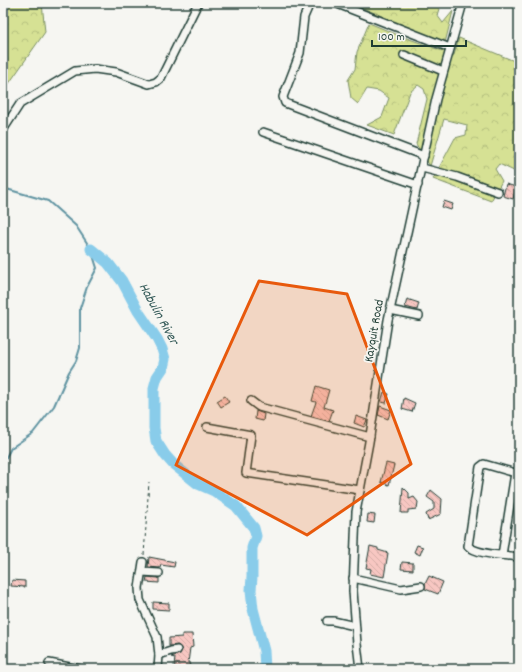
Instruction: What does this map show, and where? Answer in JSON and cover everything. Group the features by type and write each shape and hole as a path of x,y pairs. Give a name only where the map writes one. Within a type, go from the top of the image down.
{"street":[{"path":"3,130 20,104 75,71 96,69 116,72 149,84 156,82 160,78 198,3"},
{"path":"310,3 304,17 300,53 283,97 285,103 424,156"},
{"path":"335,3 450,48"},
{"name":"Kayquit Road","path":"360,669 353,578 356,512 370,437 390,310 443,71 462,3"},
{"path":"404,54 443,71"},
{"path":"263,132 418,186"},
{"path":"422,168 457,177 498,192"},
{"path":"390,310 419,316"},
{"path":"251,401 259,407 370,437"},
{"path":"208,427 251,435 246,473 360,490"},
{"path":"502,555 517,473 484,464 480,467 468,546 472,550 502,555 519,557"},
{"path":"143,562 140,600 157,637 159,655 158,669"},
{"path":"142,572 159,573"},
{"path":"353,578 401,589 421,586"},
{"path":"327,621 356,626"},
{"path":"159,655 177,650"},
{"path":"49,663 80,669"}],"path":[{"path":"143,562 149,482"}],"highlighted area":[{"path":"259,281 347,294 411,464 307,535 176,465"}],"green space":[{"path":"3,3 42,3 45,32 3,92"},
{"path":"351,3 441,3 437,15 443,23 453,11 445,43"},
{"path":"369,23 454,55 459,38 519,63 519,178 514,171 499,164 495,169 502,181 491,201 433,179 455,138 466,135 467,125 444,119 430,166 416,144 427,99 424,89 418,85 410,92 394,135 367,125 382,117 389,98 379,91 367,89 358,104 351,98 348,80 355,69 357,52"}],"building":[{"path":"506,184 516,187 513,199 503,196"},
{"path":"444,201 453,204 451,210 442,207"},
{"path":"407,299 419,303 417,310 405,307"},
{"path":"316,386 329,390 324,407 333,410 329,421 311,416 316,402 312,401"},
{"path":"384,392 389,394 386,403 381,402"},
{"path":"225,396 229,402 221,407 217,401"},
{"path":"404,398 415,403 412,412 402,409"},
{"path":"380,406 391,410 388,419 378,415"},
{"path":"256,411 264,414 263,421 255,419"},
{"path":"356,416 367,420 364,427 354,423"},
{"path":"386,463 394,465 389,485 381,482"},
{"path":"403,487 409,493 409,499 414,497 418,502 417,509 408,510 408,513 401,513"},
{"path":"431,490 442,499 441,514 428,520 426,514 434,509 434,502 427,497"},
{"path":"368,514 375,515 374,523 367,522"},
{"path":"417,545 423,547 420,555 414,552"},
{"path":"370,546 388,553 384,577 370,574 371,569 366,568"},
{"path":"149,557 175,562 174,567 161,565 160,568 148,567"},
{"path":"402,562 413,563 413,570 401,569"},
{"path":"429,576 443,582 438,594 425,589 425,584"},
{"path":"147,577 159,578 159,583 146,582"},
{"path":"12,580 25,581 25,587 11,586"},
{"path":"153,602 169,603 169,610 153,609"},
{"path":"182,634 192,634 193,647 190,648 188,663 190,663 189,669 174,666 175,658 171,657 180,654 182,650 178,645 169,646 169,638 182,637"}],"waterway":[{"path":"3,188 48,201 76,226 91,249 97,268 87,287 80,308 80,348 76,361 69,372 54,406 33,433 11,448 3,463"},
{"name":"Habulin River","path":"91,249 108,263 122,281 138,311 162,349 165,359 163,368 157,377 154,388 154,428 156,441 173,464 198,484 214,491 236,506 254,528 256,536 252,548 251,590 253,609 264,651 265,669"}]}
